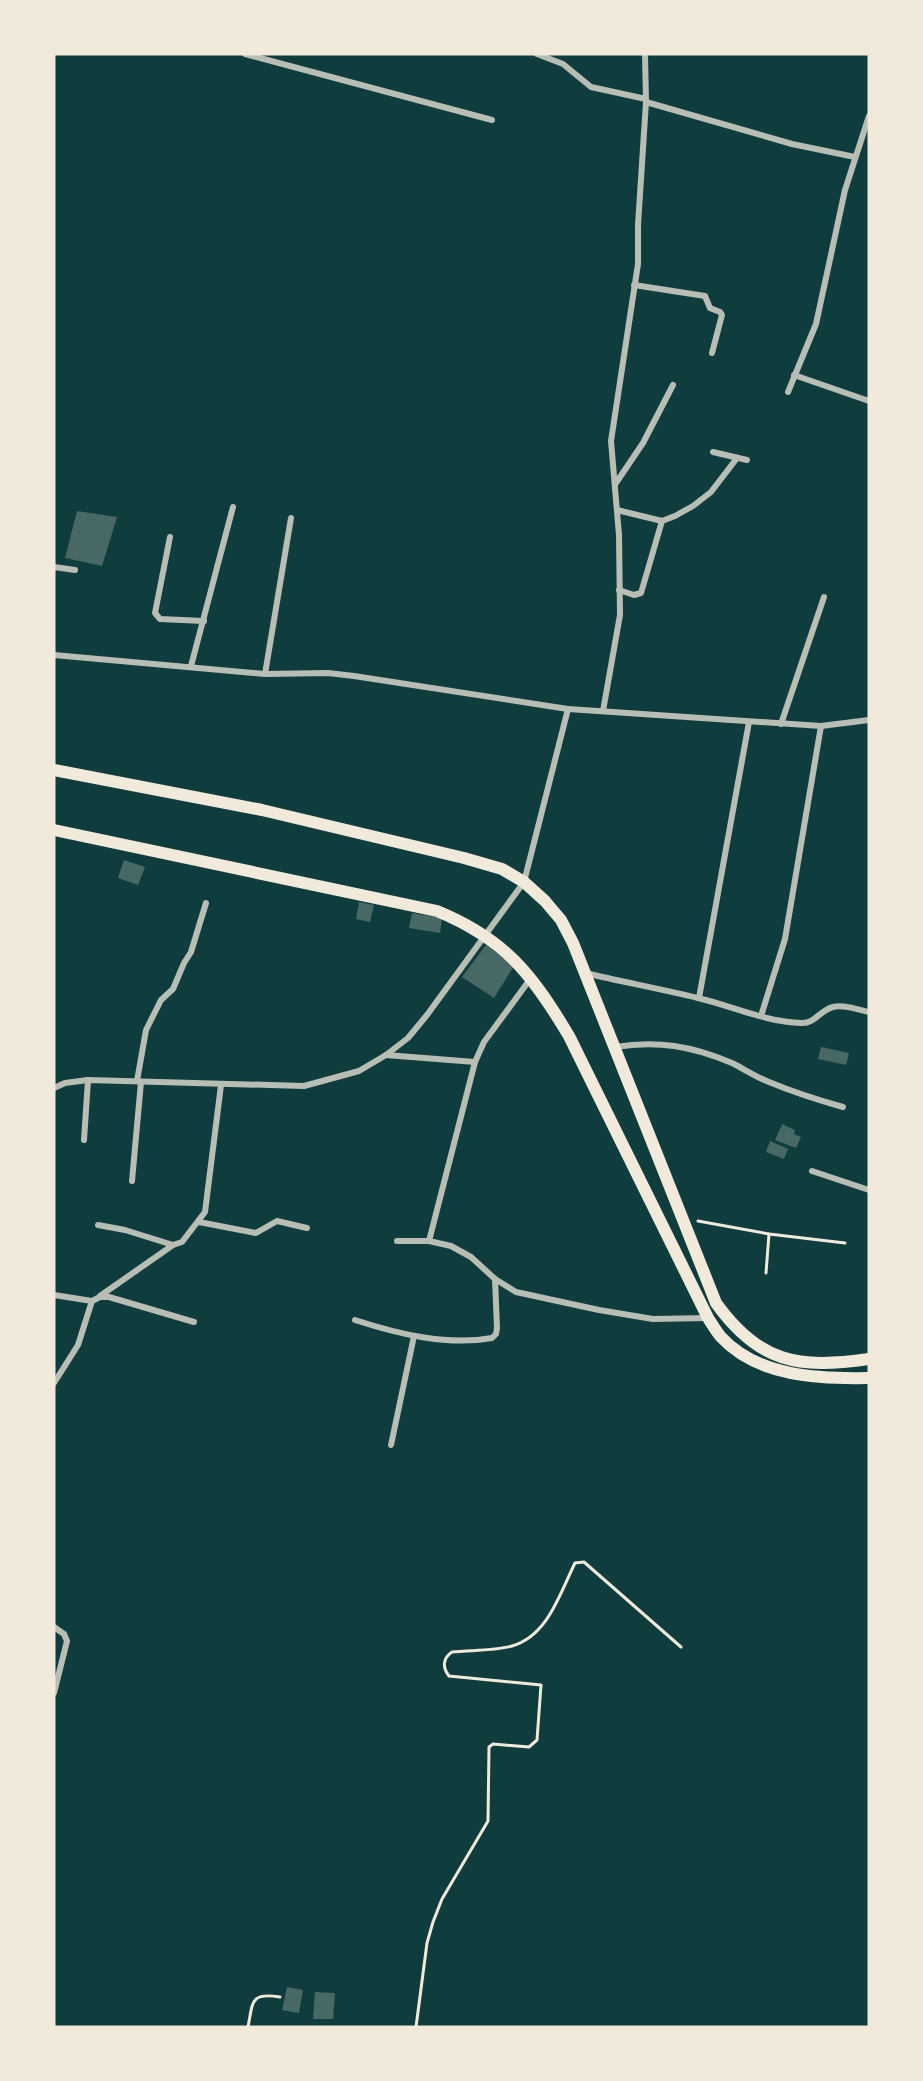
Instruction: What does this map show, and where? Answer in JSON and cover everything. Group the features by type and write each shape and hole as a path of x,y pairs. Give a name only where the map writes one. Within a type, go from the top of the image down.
{"main road":[{"path":"54,770 262,810 464,858 502,869 524,882 561,920 615,1047 716,1303 732,1325 753,1343 778,1356 804,1363 832,1364 869,1359"},
{"path":"54,830 437,910 485,934 510,954 548,1000 569,1036 708,1318 721,1337 747,1356 774,1369 802,1375 869,1378"}],"street":[{"path":"245,54 492,120"},
{"path":"537,54 563,64 591,87 792,144 855,157"},
{"path":"603,711 620,615 619,535 611,441 638,264 638,225 646,101 645,54"},
{"path":"788,392 816,324 845,190 869,116"},
{"path":"634,285 705,296 710,308 722,315 712,353"},
{"path":"794,375 869,401"},
{"path":"616,483 643,443 673,386"},
{"path":"713,452 747,460"},
{"path":"617,510 662,521 693,506 711,492 737,458"},
{"path":"191,666 233,507"},
{"path":"265,674 291,518"},
{"path":"619,590 634,595 641,593 662,521"},
{"path":"170,537 155,613 160,619 204,621"},
{"path":"54,567 75,570"},
{"path":"781,724 825,597"},
{"path":"54,655 265,674 354,676 568,709 821,726 869,720"},
{"path":"54,1088 65,1083 88,1080 304,1086 359,1071 386,1055 408,1038 428,1015 524,882 568,709"},
{"path":"699,998 749,722"},
{"path":"761,1016 785,939 821,726"},
{"path":"132,1181 139,1081 146,1030 161,1000 173,989 191,952 206,903"},
{"path":"585,973 699,998 761,1016 801,1023 809,1022 831,1007 839,1006 869,1012"},
{"path":"429,1240 474,1062 484,1042 531,977"},
{"path":"615,1047 637,1043 681,1046 731,1063 766,1081 801,1095 843,1107"},
{"path":"386,1055 474,1062"},
{"path":"84,1140 88,1080"},
{"path":"54,1295 92,1301 100,1297 173,1245 182,1242 199,1222 205,1212 221,1085"},
{"path":"812,1171 869,1190"},
{"path":"199,1222 256,1233 277,1221 307,1228"},
{"path":"98,1225 144,1235 173,1245"},
{"path":"397,1241 429,1240 451,1246 471,1257 495,1279 516,1292 653,1319 708,1318"},
{"path":"355,1320 414,1336 450,1340 492,1338 497,1328 495,1279"},
{"path":"100,1297 109,1297 194,1322"},
{"path":"54,1383 78,1344 92,1301"},
{"path":"391,1445 414,1336"},
{"path":"54,1627 64,1634 67,1641 54,1693"}],"path":[{"path":"682,1218 769,1234 845,1243"},
{"path":"766,1273 769,1234"},
{"path":"416,2027 426,1943 433,1922 442,1899 488,1821 489,1747 493,1744 529,1747 537,1740 540,1685 448,1676 444,1668 445,1658 452,1652 512,1646 526,1640 547,1619 575,1563 582,1561 681,1647"},
{"path":"248,2027 253,2002 257,1997 264,1994 280,1996"}],"building":[{"path":"77,511 117,517 102,566 65,558"},
{"path":"124,860 145,867 138,885 118,878"},
{"path":"359,902 374,905 370,922 356,919"},
{"path":"412,913 442,918 440,933 409,928"},
{"path":"486,945 514,966 494,998 462,977"},
{"path":"821,1047 849,1053 846,1065 818,1059"},
{"path":"782,1124 795,1130 794,1134 801,1137 796,1148 775,1140"},
{"path":"770,1141 788,1149 784,1159 766,1152"},
{"path":"287,1987 303,1990 299,2013 282,2010"},
{"path":"315,1992 335,1993 333,2019 313,2019"}]}
